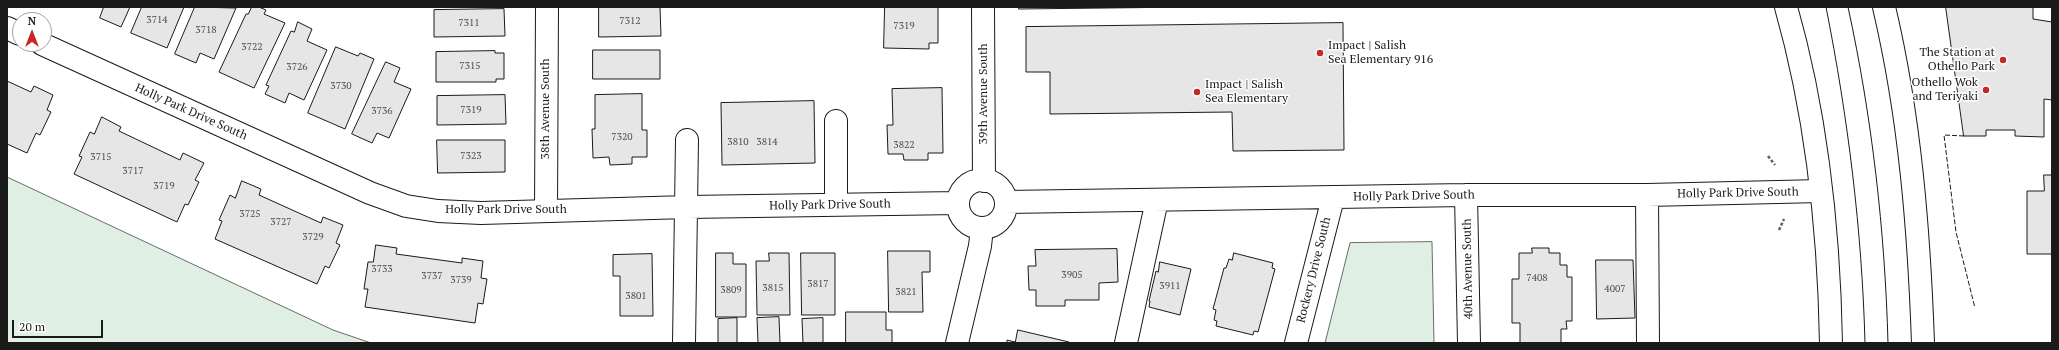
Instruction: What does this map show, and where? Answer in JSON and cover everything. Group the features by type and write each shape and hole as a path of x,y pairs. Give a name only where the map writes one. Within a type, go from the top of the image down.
{"street":[{"name":"38th Avenue South","path":"546,7 546,211"},
{"name":"39th Avenue South","path":"983,7 984,181"},
{"path":"1786,7 1806,92 1821,191 1829,274 1831,343"},
{"path":"1884,7 1897,71 1910,159 1918,241 1923,343"},
{"name":"Holly Park Drive South","path":"52,49 370,194 406,206 438,211 481,213 687,207 958,203"},
{"path":"836,121 836,205"},
{"path":"684,343 687,140"},
{"path":"984,181 996,185 1002,190 1006,202 1004,214 999,221 993,226 982,228 970,226 964,221 960,215 958,203 960,192 965,186 972,182 984,181"},
{"name":"Holly Park Drive South","path":"1006,202 1647,195 1821,191"},
{"path":"1647,195 1648,343"},
{"name":"40th Avenue South","path":"1466,196 1469,343"},
{"name":"Rockery Drive South","path":"1296,343 1333,198"},
{"path":"1126,343 1157,200"},
{"path":"957,343 980,246 982,228"}],"path":[{"path":"1768,156 1775,165"},
{"path":"1779,230 1784,218"}],"green space":[{"path":"7,177 333,330 371,343 7,343"},
{"path":"1432,242 1434,343 1325,343 1350,243"}],"building":[{"path":"104,7 130,7 121,27 100,18"},
{"path":"142,7 184,7 167,48 131,33"},
{"path":"195,7 236,8 214,59 200,53 196,63 175,54"},
{"path":"252,7 259,7 266,10 264,14 285,23 254,88 219,72 246,14 248,14"},
{"path":"599,7 660,7 661,36 599,37"},
{"path":"885,7 938,7 938,43 929,43 929,49 884,48"},
{"path":"1019,7 1192,7 1019,9"},
{"name":"The Station at Othello Park","path":"1946,7 2033,7 2033,19 2052,22 2052,100 2044,99 2044,137 2015,136 2015,130 1986,130 1986,136 1964,136"},
{"path":"504,9 505,36 434,37 434,10"},
{"path":"298,22 312,29 307,41 327,50 304,100 289,93 285,103 265,94 269,86 266,85 291,31 294,32"},
{"name":"Impact | Salish Sea Elementary","path":"1343,23 1344,150 1233,151 1232,112 1050,114 1050,72 1026,72 1026,27"},
{"path":"336,47 358,56 360,53 374,59 345,129 308,113"},
{"path":"593,50 660,50 660,79 593,79"},
{"path":"495,51 495,53 504,53 504,79 496,79 496,82 436,82 436,52"},
{"path":"386,62 400,68 394,82 411,89 389,138 377,133 372,143 352,134"},
{"path":"7,81 31,92 34,86 53,95 47,110 51,112 40,135 36,133 27,153 7,144"},
{"path":"942,88 943,153 928,153 928,160 904,160 903,154 888,154 887,125 893,125 892,89"},
{"path":"642,94 642,130 647,130 647,157 632,157 632,164 610,165 609,157 593,158 592,129 595,129 595,95"},
{"path":"505,95 506,124 437,125 437,96"},
{"path":"814,101 815,163 722,165 721,103"},
{"path":"102,117 121,127 119,131 180,160 183,153 204,163 195,180 199,182 188,205 185,204 177,222 74,174 82,157 79,156 90,132 94,134"},
{"path":"437,140 505,140 505,172 438,173"},
{"path":"2044,175 2052,175 2052,254 2027,254 2027,191 2044,191"},
{"path":"242,181 261,189 259,195 321,223 323,217 343,225 336,243 340,245 329,268 325,266 317,284 215,239 222,221 219,220 230,195 235,198"},
{"path":"376,245 397,248 396,254 462,263 462,258 483,261 481,278 487,279 483,304 478,303 475,323 365,307 368,289 364,289 368,262 373,262"},
{"path":"1532,248 1549,248 1549,253 1560,253 1560,265 1567,265 1567,277 1572,277 1572,321 1566,321 1567,329 1561,329 1561,343 1520,343 1520,323 1512,323 1512,279 1519,279 1519,253 1532,253"},
{"path":"1117,249 1118,282 1099,283 1099,300 1065,300 1065,306 1036,306 1036,290 1029,290 1028,266 1036,266 1035,250"},
{"path":"888,251 930,251 930,272 922,272 923,312 889,312"},
{"path":"716,253 733,253 733,264 746,264 746,317 716,317"},
{"path":"769,253 789,253 790,315 757,315 756,261 769,261"},
{"path":"801,253 835,253 835,315 802,315"},
{"path":"1234,253 1273,263 1272,268 1275,269 1258,332 1254,331 1253,335 1216,326 1217,321 1214,320 1216,310 1213,309 1224,268 1226,268 1229,259 1232,260"},
{"path":"652,254 653,316 620,316 620,276 613,276 613,255"},
{"path":"1596,260 1633,260 1635,318 1597,319"},
{"path":"1160,262 1191,269 1180,315 1149,307 1156,271 1158,272"},
{"path":"846,312 886,312 886,330 892,330 892,343 846,343"},
{"path":"779,317 780,343 758,343 757,318"},
{"path":"737,318 737,343 718,343 718,319"},
{"path":"823,318 823,343 803,343 802,319"},
{"path":"1018,330 1069,343 1007,343 1007,340 1015,342"}],"tram line":[{"path":"1826,7 1841,90 1853,174 1861,258 1865,343"},
{"path":"1848,7 1864,90 1876,174 1884,259 1888,343"}],"fence":[{"path":"1964,136 1944,135 1956,232 1975,308"}],"place":[{"name":"Impact | Salish Sea Elementary 916","path":"1320,53"},
{"name":"The Station at Othello Park","path":"2003,60"},
{"name":"Othello Wok and Teriyaki","path":"1986,90"},
{"name":"Impact | Salish Sea Elementary","path":"1197,92"}]}
